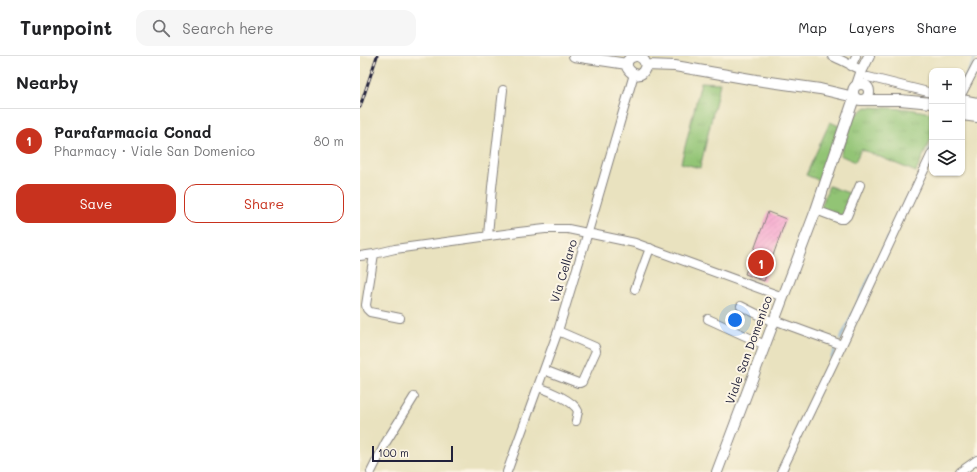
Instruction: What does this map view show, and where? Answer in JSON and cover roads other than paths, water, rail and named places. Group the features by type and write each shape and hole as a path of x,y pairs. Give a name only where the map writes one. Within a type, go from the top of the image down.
{"main road":[{"path":"574,56 627,64"},
{"name":"Viale San Domenico","path":"717,472 816,210 845,124 861,89 870,56"},
{"path":"640,58 646,67 637,75 630,72 627,67 629,59 640,58 675,66 756,80 826,90 861,89 900,100 929,103"},
{"path":"965,108 977,110"}],"street":[{"path":"832,56 851,66 861,89 929,93"},
{"path":"851,66 856,56"},
{"path":"965,87 977,64"},
{"name":"Via Cellaro","path":"507,472 558,331 634,74"},
{"path":"488,236 502,90"},
{"path":"965,100 977,102"},
{"path":"965,116 977,118"},
{"path":"781,472 839,344 929,159"},
{"path":"816,210 840,219 844,219 847,216 860,185"},
{"path":"360,256 395,249 488,236 545,229 568,229 635,243 783,297"},
{"path":"635,289 650,248"},
{"path":"374,254 366,309 370,312 400,318"},
{"path":"741,306 774,321 839,344"},
{"path":"708,318 765,345"},
{"path":"544,370 578,384 582,382 596,351 595,347 558,331"},
{"path":"538,387 558,395 576,406 578,411 576,421"},
{"path":"371,472 386,442 414,397"},
{"path":"960,472 977,460"}],"waterway":[{"path":"965,77 976,56"},
{"path":"840,340 907,197"},
{"path":"831,358 837,345"}],"railway":[{"path":"360,107 377,56"}],"place":[{"name":"Parafarmacia Conad","path":"761,263"}]}
